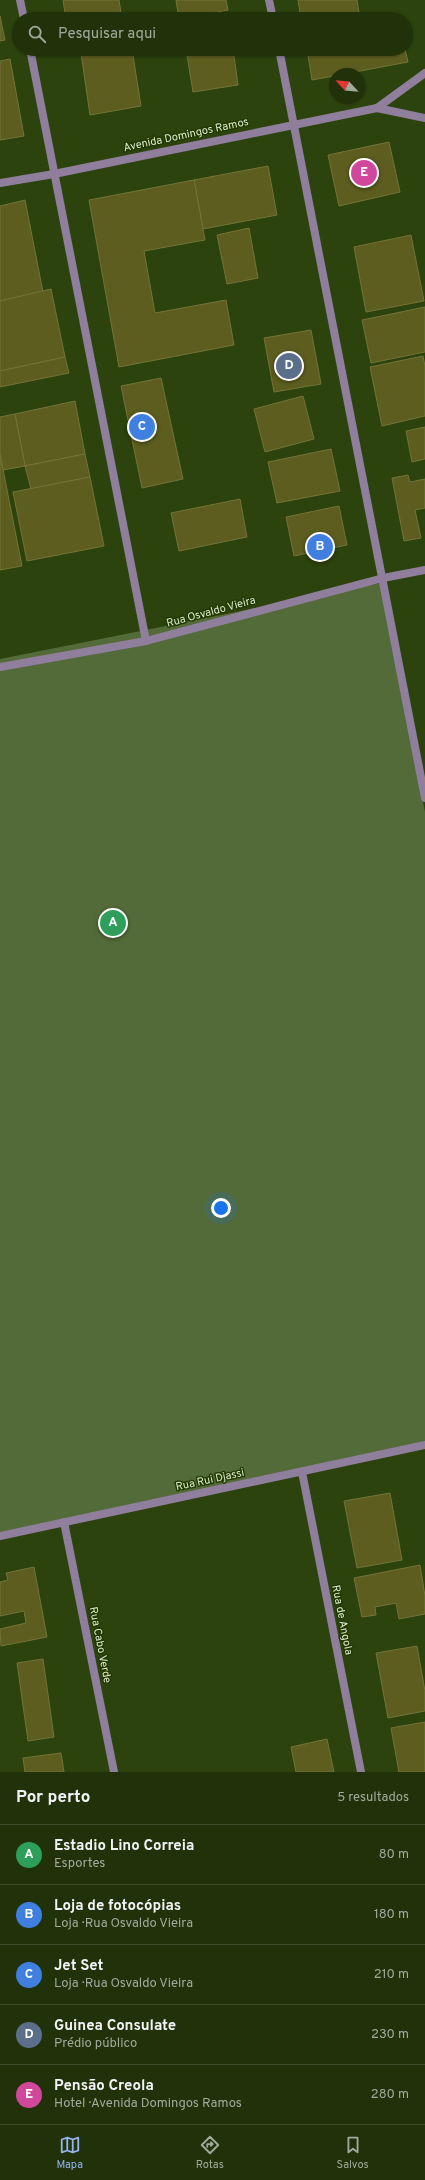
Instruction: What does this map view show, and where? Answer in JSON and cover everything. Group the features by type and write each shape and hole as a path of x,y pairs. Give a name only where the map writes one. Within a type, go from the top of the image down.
{"street":[{"path":"20,0 23,12"},
{"path":"269,0 271,12"},
{"path":"31,56 146,641"},
{"path":"280,56 384,578 425,798"},
{"name":"Avenida Domingos Ramos","path":"377,108 425,73"},
{"name":"Avenida Domingos Ramos","path":"0,183 54,174 377,108 425,118"},
{"name":"Rua Osvaldo Vieira","path":"0,666 146,641 384,578 425,570"},
{"name":"Rua Rui Djassi","path":"0,1536 425,1445"},
{"name":"Rua de Angola","path":"302,1472 361,1772"},
{"name":"Rua Cabo Verde","path":"64,1522 114,1772"}],"green space":[{"path":"381,583 425,812 425,1445 0,1536 0,659"}],"building":[{"path":"63,0 119,0 121,12 65,12"},
{"path":"176,0 226,0 228,10 217,12 178,12"},
{"path":"298,0 357,0 359,12 300,12"},
{"path":"0,16 5,40 0,41"},
{"path":"81,56 133,56 141,106 90,115"},
{"path":"187,56 234,56 238,85 193,92"},
{"path":"308,56 407,56 408,62 365,70 365,68 329,68 329,77 312,80"},
{"path":"10,59 24,136 0,140 0,61"},
{"path":"389,142 400,192 339,206 328,155"},
{"path":"268,166 277,215 203,229 194,180"},
{"path":"194,180 205,240 144,251 155,313 226,300 234,345 119,367 89,200"},
{"path":"25,200 43,292 0,301 0,206"},
{"path":"249,228 258,278 227,284 217,235"},
{"path":"411,235 424,301 366,312 354,247"},
{"path":"51,289 65,357 0,371 0,301"},
{"path":"425,307 425,352 371,363 362,320"},
{"path":"311,330 321,384 274,392 264,338"},
{"path":"423,356 425,366 425,416 382,426 370,367"},
{"path":"65,357 69,373 0,387 0,371"},
{"path":"161,378 183,479 142,488 121,386"},
{"path":"303,396 314,439 265,452 254,409"},
{"path":"75,401 85,454 25,466 15,414"},
{"path":"15,414 25,466 3,470 0,454 0,417"},
{"path":"425,427 425,459 412,462 406,431"},
{"path":"331,449 340,491 277,503 268,462"},
{"path":"0,454 22,566 0,570"},
{"path":"85,454 90,477 31,489 25,466"},
{"path":"408,475 410,482 425,479 425,508 415,510 421,538 404,541 392,478"},
{"path":"90,477 104,546 27,561 13,492"},
{"path":"240,499 247,537 179,551 171,513"},
{"path":"339,506 347,545 294,556 286,517"},
{"path":"390,1493 402,1560 357,1568 344,1501"},
{"path":"420,1565 425,1596 425,1614 399,1619 396,1603 375,1607 376,1615 362,1617 354,1578"},
{"path":"34,1567 47,1637 1,1646 0,1629 26,1623 24,1611 0,1616 0,1582 8,1580 6,1573"},
{"path":"417,1646 425,1691 425,1711 388,1718 376,1653"},
{"path":"43,1659 54,1737 28,1741 17,1663"},
{"path":"425,1722 425,1772 399,1772 391,1728"},
{"path":"327,1739 334,1772 296,1772 291,1747"},
{"path":"61,1753 64,1772 25,1772 23,1758"}],"place":[{"name":"Pensão Creola","path":"364,173"},
{"name":"Guinea Consulate","path":"289,366"},
{"name":"Jet Set","path":"142,427"},
{"name":"Loja de fotocópias","path":"320,547"},
{"name":"Estadio Lino Correia","path":"113,923"}]}
